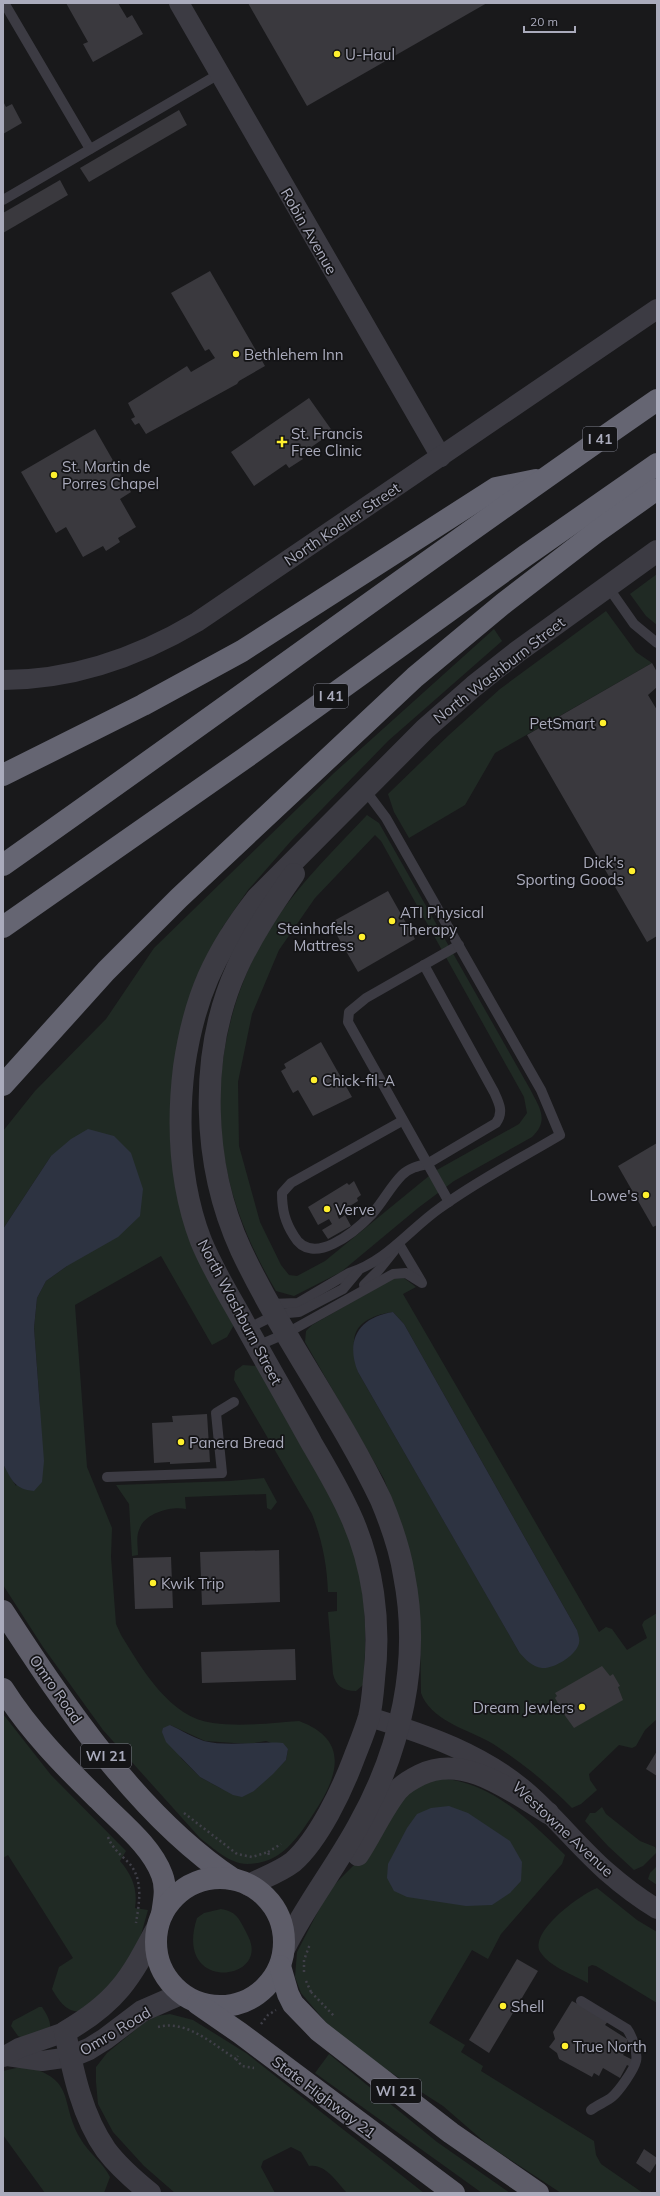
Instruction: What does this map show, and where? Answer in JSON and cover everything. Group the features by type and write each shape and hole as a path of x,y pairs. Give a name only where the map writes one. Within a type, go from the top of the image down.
{"highway":[{"name":"I 41","path":"3,865 200,726 543,478 657,400"},
{"name":"I 41","path":"3,927 245,758 525,556 657,464"},
{"path":"3,775 143,704 242,651 496,488 543,478"},
{"path":"3,1085 106,971 179,898 415,677 504,603 595,533 657,489"},
{"name":"Omro Road","path":"3,1611 66,1706 115,1768 177,1834 215,1867 241,1882"},
{"name":"Omro Road","path":"3,1689 32,1728 64,1765 150,1853 162,1875 165,1895 160,1921"},
{"path":"212,1878 241,1882 264,1896 276,1910 283,1928 283,1957 270,1984 254,1998 235,2006 214,2007 187,1998 168,1981 160,1964 156,1946 160,1921 175,1897 192,1884 212,1878"},
{"name":"WI 21","path":"283,1957 286,1989 293,2004 319,2031 451,2133 538,2193"},
{"name":"State Highway 21","path":"187,1998 240,2033 454,2193"}],"street":[{"name":"Robin Avenue","path":"179,3 440,457"},
{"name":"North Koeller Street","path":"3,680 55,676 82,670 132,654 175,635 657,310"},
{"name":"North Washburn Street","path":"369,1717 376,1664 377,1636 374,1595 362,1548 349,1512 209,1259 200,1239 187,1189 180,1126 182,1085 188,1043 198,1002 209,971 232,929 257,898 425,729 474,686 517,652 657,551"},
{"name":"North Washburn Street","path":"319,836 258,929 236,970 218,1027 213,1058 210,1123 212,1156 220,1192 241,1249 273,1309 372,1480 390,1522 401,1558 407,1594 409,1631 405,1702 400,1726"},
{"name":"Westowne Avenue","path":"369,1717 437,1739 484,1762 504,1774 529,1794 606,1871 657,1909"},
{"path":"241,1882 285,1867 305,1848 333,1805 346,1778 369,1717"},
{"path":"283,1957 300,1917 358,1826 379,1786 391,1756 400,1726"},
{"path":"327,1876 358,1855 398,1790 409,1780 426,1772 442,1768 476,1773 498,1783 548,1813"},
{"name":"Omro Road","path":"150,2193 116,2161 101,2142 80,2094 70,2057 66,2032 90,2018 121,1989 138,1965 160,1921"},
{"name":"Omro Road","path":"70,2057 100,2042 142,2011 187,1998"},
{"path":"5,2056 19,2048 66,2032"},
{"path":"5,2056 42,2061 70,2057"}],"lane":[{"path":"6,6 90,149"},
{"path":"3,200 220,74"},
{"path":"608,587 634,624 657,643"},
{"path":"252,1338 273,1309 299,1312 343,1289 358,1271 399,1244 449,1202 470,1187 560,1135 542,1090 386,818 364,790"},
{"path":"449,1202 402,1121 348,1022 349,1012 366,998 459,945"},
{"path":"402,1121 291,1183 282,1193 285,1221 298,1243 312,1250 322,1249 360,1226 373,1213 403,1174 414,1167 427,1164 496,1123 500,1117 501,1109 494,1092 424,965"},
{"path":"252,1338 287,1333 354,1294 393,1274 406,1274 422,1283 399,1244"},
{"path":"354,1294 378,1271 399,1244"},
{"path":"107,1477 222,1473 216,1413 234,1402"},
{"path":"581,2001 626,2029 630,2034 636,2056 636,2062 620,2088 611,2098 591,2110"}],"path":[{"path":"188,1814 214,1838 237,1854 252,1857 268,1852 286,1840"},
{"path":"110,1844 131,1865 137,1882 140,1893 134,1930"},
{"path":"268,1852 273,1860"},
{"path":"137,1882 145,1880"},
{"path":"307,1995 311,1992 306,1980 304,1965 313,1939"},
{"path":"259,2026 268,2015 282,2007"},
{"path":"154,2028 160,2026 179,2026 192,2031 236,2059 241,2052"}],"shaded area":[{"path":"657,574 657,625 646,616 630,594"},
{"path":"606,611 636,652 652,663 495,753 465,805 409,838 394,812 388,794 449,735 500,689"},
{"path":"494,629 502,641 388,741 291,841 248,890 222,928 170,1124 234,1325 227,1337 212,1345 161,1256 75,1305 87,1467 112,1528 111,1557 116,1624 121,1635 138,1662 159,1690 183,1712 198,1719 213,1723 234,1725 299,1721 316,1729 327,1739 333,1750 335,1762 333,1775 328,1789 300,1834 278,1855 259,1863 247,1864 228,1858 216,1851 200,1838 103,1730 43,1647 3,1585 3,1464 16,1486 40,1407 34,1328 37,1298 46,1281 67,1266 51,1156 3,1229 3,1131 35,1091 106,1019 154,948 334,773","holes":["170,1725 205,1741 248,1744 266,1741 288,1749 286,1760 254,1791 222,1789 200,1777 181,1758"]},
{"path":"367,815 379,823 530,1089 541,1113 542,1119 541,1125 532,1137 454,1181 418,1208 341,1272 294,1296 276,1291 253,1248 235,1203 227,1171 222,1138 220,1105 222,1071 227,1038 235,1005 247,973 261,943 279,915 299,889","holes":["375,835 381,841 524,1097 527,1113 519,1124 435,1171 325,1261 297,1276 289,1275 281,1265 260,1222 239,1146 238,1082 252,1014 279,950 315,898"]},
{"path":"404,1278 416,1287 403,1294 599,1632 606,1627 612,1629 627,1650 647,1638 642,1625 644,1621 657,1613 657,1719 645,1730 636,1746 632,1748 619,1745 589,1774 590,1780 597,1790 581,1804 572,1808 540,1778 500,1748 449,1722 432,1710 421,1693 420,1626 406,1538 384,1479 305,1342 306,1331 312,1325 392,1279","holes":["393,1312 404,1324 577,1630 519,1652 358,1372 354,1345 355,1334 358,1328 374,1317"]},
{"path":"243,1365 257,1366 323,1478 353,1549 361,1582 365,1617 363,1685 356,1691 344,1689 338,1685 333,1674 328,1612 337,1611 337,1592 328,1592 325,1562 316,1524 312,1514 234,1380 235,1371"},
{"path":"264,1478 277,1502 271,1510 267,1508 266,1494 185,1497 186,1509 180,1508 166,1510 146,1519 139,1530 137,1542 138,1555 132,1556 129,1504 116,1485 230,1481"},
{"path":"3,1714 51,1775 126,1851 120,1861 131,1877 135,1888 135,1908 148,1910 139,1942 116,1982 81,2011 72,2010 60,2002 52,1989 59,1967 73,1958 8,1855 3,1858"},
{"path":"437,1778 475,1786 491,1794 507,1804 537,1828 565,1855 562,1864 501,1934 488,1959 472,1950 429,2023 465,2045 461,2052 483,2066 481,2071 594,2141 596,2155 601,2164 643,2193 561,2193 488,2145 443,2106 376,2063 329,2026 301,1993 295,1977 297,1952 327,1894 363,1856 407,1793"},
{"path":"602,1807 606,1814 640,1841 655,1847 657,1852 643,1866 634,1870 608,1846 585,1821 590,1813 595,1813"},
{"path":"657,1866 657,1885 648,1879 650,1873"},
{"path":"597,1888 637,1920 657,1932 657,2003 596,1966 592,1965 588,1967 588,1983 556,1967 541,1953 539,1945 542,1935 548,1925 569,1906"},
{"path":"221,1909 233,1913 243,1926 251,1944 250,1957 243,1966 232,1972 219,1972 206,1968 197,1958 193,1941 197,1918 204,1913"},
{"path":"39,2007 42,2007 47,2014 50,2028 23,2038 18,2036 11,2026 13,2021"},
{"path":"170,2014 193,2020 246,2053 424,2193 347,2193 330,2174 320,2167 309,2166 301,2152 291,2147 263,2161 261,2167 275,2193 175,2193 144,2166 113,2132 98,2104 96,2082 96,2067 107,2053 145,2022 157,2016"},
{"path":"329,2054 437,2142 510,2193 482,2193 315,2073"},
{"path":"25,2066 53,2078 60,2085 80,2138 110,2177 104,2193 45,2193 3,2135 3,2071"}],"water":[{"path":"88,1129 114,1136 131,1153 143,1189 140,1216 118,1237 67,1266 46,1281 37,1298 34,1328 44,1461 42,1482 34,1491 27,1490 14,1483 3,1464 3,1229 51,1156 71,1139"},
{"path":"393,1312 404,1324 577,1630 579,1644 576,1650 568,1658 558,1664 547,1668 538,1667 529,1662 519,1652 358,1372 354,1360 353,1350 354,1340 358,1332 371,1319"},
{"path":"170,1725 204,1741 213,1743 283,1743 288,1749 286,1760 254,1791 242,1797 233,1795 200,1777 166,1742 162,1732 163,1728"},
{"path":"449,1806 468,1813 510,1841 522,1862 521,1881 510,1893 492,1905 466,1906 407,1897 394,1891 387,1878 388,1864 407,1828 417,1814 431,1808"}],"building":[{"path":"66,3 118,3 127,18 132,15 143,34 93,62 83,44 88,42"},
{"name":"U-Haul","path":"248,3 487,3 307,106"},
{"path":"3,101 6,107 12,104 22,123 3,134"},
{"path":"179,110 187,125 89,182 80,168"},
{"path":"60,180 68,195 3,233 3,213"},
{"name":"Bethlehem Inn","path":"210,271 265,366 239,381 237,384 146,434 139,423 135,425 131,419 135,417 128,403 187,366 191,372 215,358 209,349 205,351 171,293"},
{"name":"St. Francis Free Clinic","path":"309,398 333,432 300,455 303,459 289,468 286,464 254,486 231,452"},
{"path":"95,429 131,492 120,499 136,527 118,538 120,542 106,551 103,546 83,557 66,527 56,533 21,472"},
{"path":"652,663 657,672 657,687 648,695 657,710 657,936 647,942 527,735"},
{"name":"Steinhafels Mattress","path":"388,891 415,939 358,972 330,923"},
{"name":"Chick-fil-A","path":"321,1042 352,1097 313,1116 298,1090 293,1093 281,1071 286,1068 284,1064"},
{"name":"Lowe's","path":"657,1143 657,1225 653,1227 618,1166"},
{"name":"Verve","path":"354,1181 361,1195 357,1198 358,1201 337,1214 339,1219 345,1215 351,1226 328,1239 322,1230 332,1224 329,1219 318,1225 308,1207 347,1183 349,1185"},
{"name":"Panera Bread","path":"207,1414 210,1462 170,1464 170,1462 154,1463 152,1423 173,1422 172,1416"},
{"name":"Kwik Trip","path":"279,1550 280,1602 202,1605 200,1552"},
{"name":"Kwik Trip","path":"171,1557 173,1608 135,1609 133,1558"},
{"path":"295,1649 296,1680 202,1683 201,1652"},
{"path":"602,1666 610,1676 613,1674 620,1686 618,1687 623,1700 574,1728 558,1706 559,1705 555,1698 557,1696 555,1693"},
{"path":"657,1751 657,1776 646,1769"},
{"name":"Shell","path":"517,1959 538,1971 489,2053 469,2040"},
{"path":"572,2001 609,2020 605,2025 627,2039 628,2045 623,2055 633,2060 629,2066 627,2065 620,2078 603,2068 599,2076 594,2073 592,2077 559,2059 557,2053 549,2047 555,2039 553,2032"},
{"path":"644,2149 657,2158 657,2162 650,2173 636,2163"}],"place":[{"name":"U-Haul","path":"337,54"},
{"name":"Bethlehem Inn","path":"236,354"},
{"name":"St. Francis Free Clinic","path":"282,442"},
{"name":"St. Martin de Porres Chapel","path":"54,475"},
{"name":"PetSmart","path":"603,723"},
{"name":"Dick's Sporting Goods","path":"632,871"},
{"name":"ATI Physical Therapy","path":"392,921"},
{"name":"Steinhafels Mattress","path":"362,937"},
{"name":"Chick-fil-A","path":"314,1080"},
{"name":"Lowe's","path":"646,1195"},
{"name":"Verve","path":"327,1209"},
{"name":"Panera Bread","path":"181,1442"},
{"name":"Kwik Trip","path":"153,1583"},
{"name":"Dream Jewlers","path":"582,1707"},
{"name":"Shell","path":"503,2006"},
{"name":"True North","path":"565,2046"}]}
